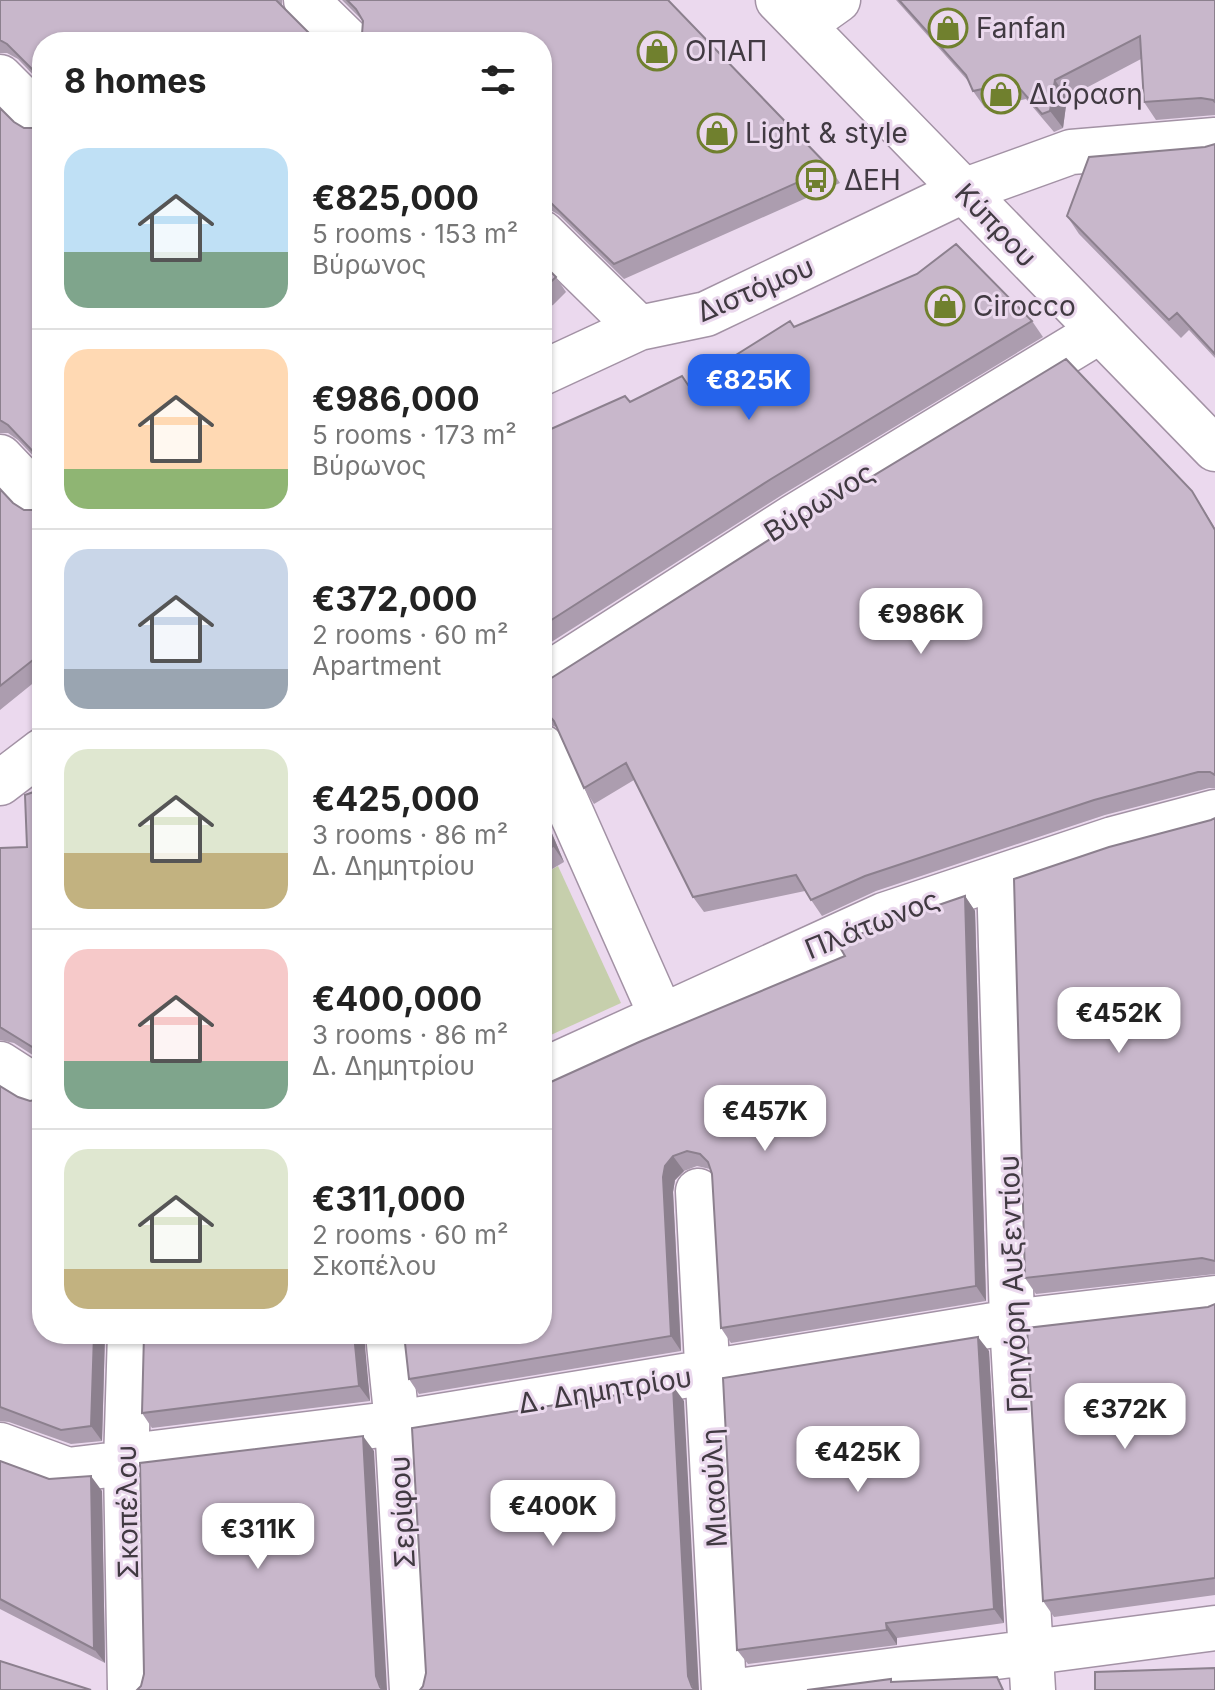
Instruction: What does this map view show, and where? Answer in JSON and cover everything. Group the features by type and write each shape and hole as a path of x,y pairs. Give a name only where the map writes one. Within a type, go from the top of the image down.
{"street":[{"path":"306,0 339,32"},
{"path":"791,13 838,0"},
{"name":"Κύπρου","path":"791,13 1215,449"},
{"path":"0,77 32,109"},
{"name":"Διστόμου","path":"552,368 639,328 706,314 829,258 963,191 1071,152 1215,140"},
{"path":"552,243 639,328"},
{"name":"Βύρωνος","path":"552,672 795,516 1100,331"},
{"path":"0,457 32,491"},
{"path":"0,783 32,759"},
{"path":"552,770 661,1015"},
{"name":"Πλάτωνος","path":"552,1066 884,915 1113,839 1215,812"},
{"name":"Γρηγόρη Αυξεντίου","path":"999,877 1012,1322 1032,1671"},
{"path":"0,1064 32,1085"},
{"name":"Μιαούλη","path":"698,1191 724,1690"},
{"name":"Δ. Δημητρίου","path":"0,1445 68,1470 126,1463 146,1454 397,1423 1012,1322 1215,1298"},
{"name":"Σκοπέλου","path":"130,1344 126,1463 130,1690"},
{"name":"Σερίφου","path":"389,1344 397,1423 412,1690"},
{"path":"745,1690 1032,1671 1215,1628"}],"green space":[{"path":"558,866 621,1003 552,1034 552,869"}],"building":[{"path":"0,0 276,0 308,32 32,32 32,69 0,40"},
{"path":"347,0 668,0 830,168 614,264 552,204 552,32 362,32 363,21"},
{"path":"899,0 1215,0 1215,102 1201,98 1144,102 1140,36 1055,80 1050,111 1042,114 1014,82 973,91 966,75"},
{"path":"0,108 14,122 24,128 32,128 32,450 0,420"},
{"path":"1215,144 1215,354 1177,313 1169,320 1067,216 1089,157"},
{"path":"956,244 1032,321 771,479 552,620 552,429 625,396 630,402 682,376 688,385 790,321 794,327 917,274"},
{"path":"1066,359 1192,491 1215,530 1215,775 1198,772 1094,800 865,876 811,900 796,875 693,897 626,763 584,788 552,719 552,678 797,522"},
{"path":"0,489 13,503 24,510 32,510 32,661 0,686"},
{"path":"32,793 32,1047 0,1027 0,848 27,847 25,795"},
{"path":"1215,818 1215,1261 1202,1258 1025,1278 1014,879 1109,847"},
{"path":"965,896 976,1286 721,1328 712,1174 708,1162 700,1154 687,1151 673,1156 665,1166 663,1177 671,1336 409,1379 405,1344 552,1344 552,1081 845,956 838,944 883,924"},
{"path":"0,1086 18,1097 32,1100 32,1344 94,1344 91,1426 61,1430 0,1407"},
{"path":"1215,1304 1215,1578 1043,1601 1027,1328"},
{"path":"978,1337 994,1609 886,1623 887,1630 737,1650 723,1378"},
{"path":"144,1344 355,1344 359,1386 142,1413"},
{"path":"673,1386 688,1676 695,1690 420,1690 426,1673 412,1428"},
{"path":"363,1436 376,1676 383,1690 137,1690 144,1674 140,1463"},
{"path":"0,1461 49,1479 91,1476 94,1649 0,1599"},
{"path":"0,1661 91,1690 0,1690"},
{"path":"1215,1668 1215,1690 1095,1690 1095,1672"},
{"path":"997,1677 1003,1690 807,1690 891,1679 891,1682"}],"place":[{"name":"Fanfan","path":"948,28"},
{"name":"ΟΠΑΠ","path":"657,51"},
{"name":"Διόραση","path":"1001,94"},
{"name":"Light & style","path":"717,133"},
{"name":"ΔΕΗ","path":"816,180"},
{"name":"Cirocco","path":"945,306"}]}
